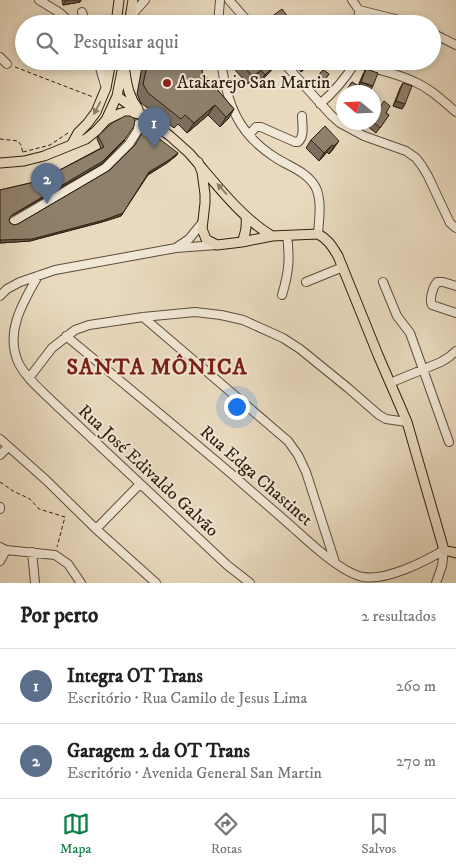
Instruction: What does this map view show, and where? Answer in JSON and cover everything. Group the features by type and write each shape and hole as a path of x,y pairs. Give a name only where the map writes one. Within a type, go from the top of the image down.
{"main road":[{"path":"117,15 119,0"},
{"path":"131,15 133,0"},
{"path":"72,144 78,133 96,112 106,88 110,70"},
{"path":"112,70 117,96 140,120"},
{"path":"0,163 24,161 44,156 86,139 106,120 117,96 123,70"},
{"path":"125,70 130,96 140,120"},
{"path":"106,120 124,112 131,112 140,120 179,144 198,162 246,217 272,236"},
{"path":"198,162 202,172 205,194 202,223 203,234 206,239 218,245 272,236 318,234 330,243 343,266 378,356 407,422 444,550 456,553"},
{"path":"242,242 246,235 246,217"}],"street":[{"path":"38,0 62,15"},
{"path":"134,15 145,0"},
{"path":"219,15 220,0"},
{"path":"229,0 242,15"},
{"path":"352,0 359,10 359,15"},
{"path":"359,10 379,15"},
{"path":"441,38 456,45"},
{"path":"0,57 7,64"},
{"path":"101,70 106,88"},
{"path":"223,70 227,96 232,109 249,135 256,143 276,158 301,171 316,188 319,200 318,234"},
{"path":"290,70 340,123 352,131 406,151 416,158 428,176 450,223 456,228"},
{"path":"320,104 334,92 350,70"},
{"path":"380,70 416,82 438,96 456,112"},
{"path":"249,135 256,127 261,127 298,142 303,136 302,116"},
{"path":"13,222 105,168 129,144 138,130 140,120"},
{"path":"176,248 189,239 202,223"},
{"path":"282,295 289,268 287,235"},
{"path":"0,296 7,289 20,282 55,270 176,248 218,245"},
{"path":"306,282 343,266"},
{"name":"Rua José Edivaldo Galvão","path":"38,276 26,298 14,331 14,349 19,364 29,378 140,484 250,583"},
{"path":"383,282 397,316 410,333 449,442"},
{"path":"456,286 437,282 430,300 432,305 456,313"},
{"path":"29,378 52,348 75,330 89,325 195,312 221,315 243,320 283,338 384,418 407,422"},
{"path":"143,317 288,441 298,455 306,472 335,562"},
{"name":"Rua Edga Chastinet","path":"66,336 188,436 309,542 353,575 376,578 396,573 444,550"},
{"path":"390,383 449,357 456,351"},
{"path":"0,439 156,583"},
{"path":"0,455 8,447"},
{"path":"96,529 140,484"},
{"path":"0,561 3,548 56,555 68,564 81,583"},
{"path":"436,583 442,566 444,550"},
{"path":"32,552 36,583"}],"path":[{"path":"7,64 15,67"},
{"path":"22,70 101,101"},
{"path":"0,139 18,141 23,152 50,144 71,131"},
{"path":"0,482 30,499 39,509 65,517 56,555"}],"building":[{"path":"282,9 286,15 274,15"},
{"path":"146,70 202,70 202,72 234,109 226,117 215,105 194,123 185,115 181,119 148,93 143,84"},
{"path":"247,70 261,70 253,77"},
{"path":"261,70 270,70 265,75"},
{"path":"323,70 329,74 324,81 318,76"},
{"path":"366,70 378,73 373,85 361,82"},
{"path":"403,83 412,86 405,104 396,101"},
{"path":"384,101 390,106 386,113 389,115 381,127 381,106"},
{"path":"125,116 135,119 134,126 126,138 103,161 12,215 9,219 10,223 18,224 110,170 135,145 145,128 178,153 149,172 123,213 104,220 32,239 0,240 0,190 39,181 104,147 98,136 112,123"},
{"path":"325,126 339,141 324,153 311,140"}],"place":[{"name":"Atakarejo San Martin","path":"167,83"},
{"name":"Integra OT Trans","path":"154,148"},
{"name":"Garagem 2 da OT Trans","path":"47,204"}],"district":[{"name":"SANTA MÔNICA","path":"157,367"}]}
